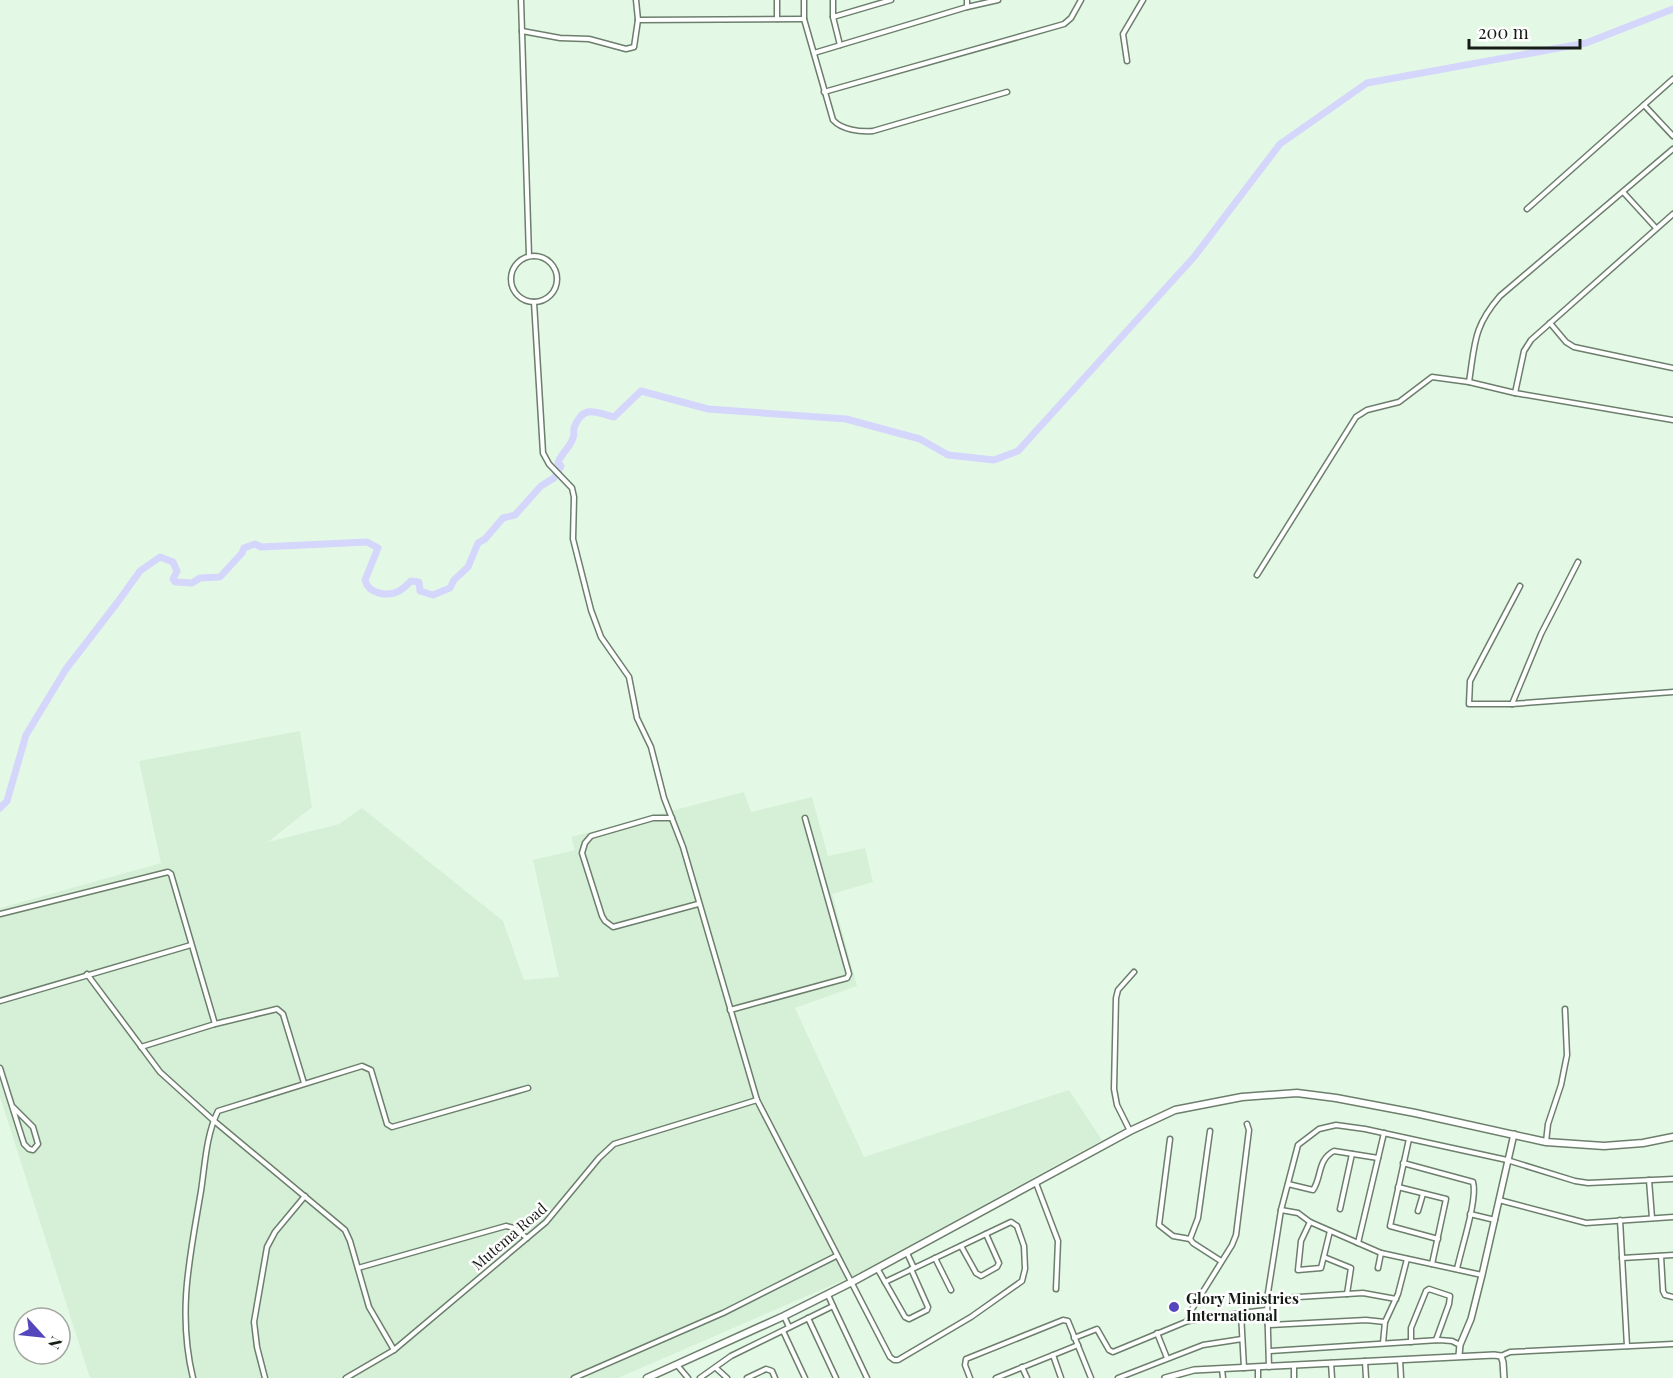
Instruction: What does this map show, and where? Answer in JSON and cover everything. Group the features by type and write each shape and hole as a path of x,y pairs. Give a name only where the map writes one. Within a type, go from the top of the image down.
{"main road":[{"path":"647,1378 784,1316 852,1282 1130,1131 1175,1110 1242,1096 1297,1093 1336,1098 1546,1142 1604,1146 1643,1143 1673,1137"}],"street":[{"path":"521,0 529,256"},
{"path":"522,31 560,38 589,39 626,49 634,47 638,20 636,0"},
{"path":"777,0 777,19"},
{"path":"804,0 804,19 824,92 835,122 846,128 866,131 881,129 1007,92"},
{"path":"833,0 833,17 840,45"},
{"path":"833,17 888,0"},
{"path":"967,0 967,7"},
{"path":"814,53 967,7 998,0"},
{"path":"824,92 1064,24 1071,18 1081,0"},
{"path":"1127,61 1122,35 1143,0"},
{"path":"638,20 804,19"},
{"path":"1527,209 1673,80"},
{"path":"1644,105 1673,136"},
{"path":"1469,382 1477,332 1483,319 1500,296 1624,193 1673,149"},
{"path":"1624,193 1656,228"},
{"path":"1515,393 1526,347 1530,340 1673,214"},
{"path":"529,256 540,256 549,261 555,269 557,280 554,291 545,299 534,302 524,300 516,294 512,284 512,274 516,265 529,256"},
{"path":"534,302 543,453 572,488 574,497 573,539 591,610 601,637 629,677 637,718 651,747 659,781 683,847 756,1100 890,1358 898,1360 980,1311 1023,1280 1026,1257 1024,1246 1017,1226 1014,1223 1007,1223 885,1282"},
{"path":"1550,323 1574,348 1673,368"},
{"path":"1257,575 1356,417 1367,410 1399,402 1432,377 1673,420"},
{"path":"1512,704 1541,634 1578,562"},
{"path":"1520,586 1470,681 1469,704 1512,704 1673,692"},
{"path":"673,818 653,818 591,836 585,843 582,853 602,916 613,927 698,904"},
{"path":"730,1010 847,978 849,974 805,818"},
{"path":"0,914 167,872 171,874 215,1024"},
{"path":"0,1001 191,945"},
{"path":"1130,1131 1115,1099 1116,998 1118,990 1134,972"},
{"path":"87,974 160,1072 213,1120 345,1230 372,1313 394,1350"},
{"path":"141,1047 274,1008 280,1010 304,1083"},
{"path":"1546,1142 1548,1124 1561,1085 1567,1055 1565,1009"},
{"path":"193,1378 184,1323 184,1305 213,1120 218,1111 366,1066 371,1070 387,1124 392,1127 528,1088"},
{"path":"0,1068 24,1144 31,1150 38,1142 33,1127 13,1107"},
{"name":"Mutema Road","path":"346,1378 394,1350 552,1217 599,1158 614,1144 756,1100"},
{"path":"1188,1321 1189,1314 1236,1235 1249,1130 1247,1124"},
{"path":"1269,1367 1267,1299 1281,1210 1298,1145 1319,1129 1336,1125 1409,1138 1507,1160 1588,1183 1673,1179"},
{"path":"1190,1239 1198,1218 1210,1131"},
{"path":"1358,1244 1384,1133"},
{"path":"1459,1355 1460,1345 1471,1319 1482,1275 1514,1134"},
{"path":"1409,1138 1390,1227 1438,1239"},
{"path":"1170,1139 1158,1224 1173,1236 1190,1239 1221,1261"},
{"path":"1288,1184 1313,1190 1325,1157 1334,1151 1378,1158"},
{"path":"1340,1209 1352,1154"},
{"path":"1403,1163 1472,1180 1474,1187 1470,1214 1457,1269"},
{"path":"1649,1180 1652,1218"},
{"path":"1035,1182 1058,1241 1056,1290"},
{"path":"1398,1187 1447,1201 1432,1264"},
{"path":"1418,1211 1423,1194"},
{"path":"265,1378 257,1347 254,1322 267,1247 275,1232 305,1196"},
{"path":"1499,1200 1582,1222 1673,1217"},
{"path":"1281,1210 1298,1213 1310,1222 1382,1253 1482,1275"},
{"path":"1470,1214 1495,1220"},
{"path":"1620,1220 1627,1346"},
{"path":"1310,1222 1301,1241 1297,1270 1320,1269 1330,1231"},
{"path":"358,1268 506,1226 514,1228 527,1238"},
{"path":"961,1246 976,1274 981,1276 997,1267 999,1263 986,1234"},
{"path":"878,1268 906,1318 909,1319 927,1310 928,1306 907,1253"},
{"path":"1378,1268 1382,1253"},
{"path":"1622,1258 1673,1255"},
{"path":"573,1378 723,1313 836,1256"},
{"path":"1661,1256 1663,1291 1665,1295 1673,1297"},
{"path":"1324,1257 1351,1268 1347,1294"},
{"path":"935,1258 951,1290"},
{"path":"1383,1343 1385,1322 1396,1299 1407,1259"},
{"path":"1411,1342 1414,1320 1426,1291 1430,1289 1449,1296 1449,1304 1436,1341"},
{"path":"828,1294 867,1378"},
{"path":"1267,1299 1347,1294 1370,1294 1396,1299"},
{"path":"700,1378 731,1356 833,1306"},
{"path":"1074,1338 1098,1329 1109,1350 1113,1352 1188,1321 1267,1310"},
{"path":"1241,1312 1244,1368"},
{"path":"784,1316 789,1327"},
{"path":"808,1318 836,1378"},
{"path":"970,1378 965,1365 966,1359 1064,1320 1068,1321 1091,1378"},
{"path":"1268,1325 1366,1320 1385,1322"},
{"path":"783,1331 805,1378"},
{"path":"1156,1333 1167,1358"},
{"path":"1118,1378 1203,1345 1242,1339"},
{"path":"1269,1351 1436,1341 1452,1341 1460,1345"},
{"path":"1165,1378 1185,1371 1459,1355 1501,1356 1510,1352 1673,1344"},
{"path":"998,1378 1078,1345"},
{"path":"1053,1355 1061,1378"},
{"path":"1501,1356 1504,1378"},
{"path":"1400,1360 1401,1378"},
{"path":"1365,1361 1366,1378"},
{"path":"1331,1363 1332,1378"},
{"path":"676,1365 688,1378"},
{"path":"1294,1365 1294,1378"},
{"path":"1022,1367 1027,1378"},
{"path":"716,1368 727,1378"},
{"path":"1258,1368 1258,1378"},
{"path":"747,1378 766,1369 772,1371 775,1378"},
{"path":"1222,1369 1223,1378"}],"shaded area":[{"path":"300,731 312,807 268,842 339,824 362,808 503,921 524,980 559,977 533,860 575,850 571,837 744,792 751,812 812,797 828,856 865,848 873,882 832,894 857,986 795,1008 864,1157 1069,1090 1102,1140 853,1276 618,1378 90,1378 72,1322 72,1306 67,1306 0,1097 0,908 161,863 139,761"}],"waterway":[{"path":"0,808 7,801 26,735 66,669 140,571 160,557 173,562 177,571 173,579 175,582 192,583 200,578 220,577 244,548 255,544 261,547 367,542 378,548 365,580 370,588 379,593 395,593 411,581 419,582 420,591 433,595 450,588 454,580 468,567 478,543 485,539 503,518 515,515 541,486 554,478 561,466 558,463 559,459 572,442 574,428 581,415 595,412 614,417 641,391 708,409 846,419 920,439 948,455 994,460 1018,451 1194,257 1280,144 1367,83 1586,43 1673,9"}],"place":[{"name":"Glory Ministries International","path":"1174,1307"}]}
